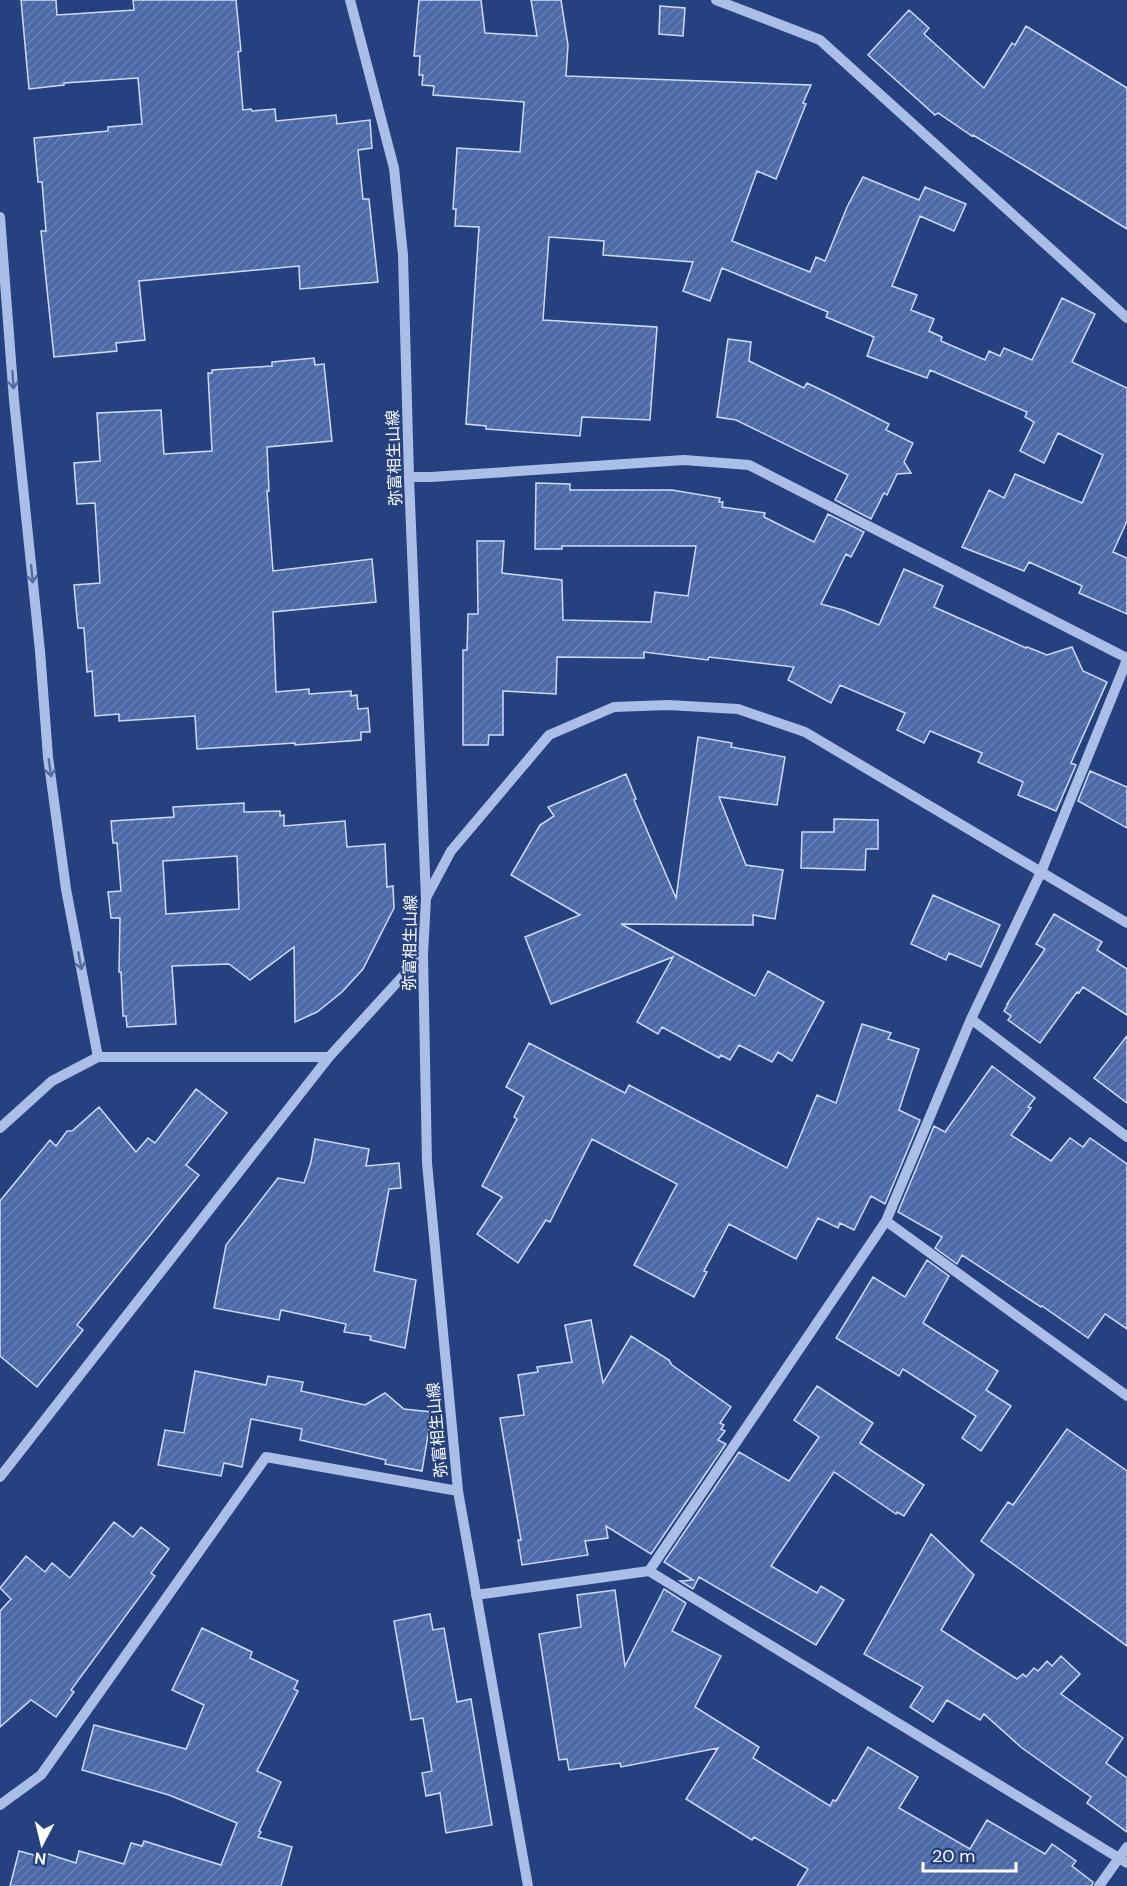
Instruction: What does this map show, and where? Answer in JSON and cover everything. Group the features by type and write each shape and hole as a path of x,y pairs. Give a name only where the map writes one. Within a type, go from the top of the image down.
{"street":[{"name":"弥富相生山線","path":"350,0 394,168 403,255 409,477 426,899 423,954 428,1163 458,1491 528,1886"},
{"path":"716,0 820,40 1127,318"},
{"path":"0,217 14,400 40,651 48,757 66,889 98,1057"},
{"path":"409,477 684,460 749,465 1127,659 1041,872 971,1019 886,1221 649,1571"},
{"path":"426,899 451,851 549,735 614,707 668,705 738,709 805,732 1127,922"},
{"path":"0,1477 329,1057 423,954"},
{"path":"971,1019 1127,1137"},
{"path":"0,1128 52,1081 98,1057 329,1057"},
{"path":"886,1221 1127,1396"},
{"path":"0,1805 40,1775 266,1458 458,1491"},
{"path":"476,1595 649,1571 1123,1860"},
{"path":"1099,1886 1123,1860 1127,1847"}],"building":[{"path":"21,0 56,0 57,15 134,10 133,0 236,0 243,110 275,109 276,121 336,115 337,124 370,120 372,148 358,150 363,199 369,199 378,282 300,289 299,266 139,281 145,340 116,343 117,351 54,357 41,231 46,231 42,182 38,182 34,138 108,131 108,127 142,124 138,78 64,83 64,85 29,89"},
{"path":"419,0 481,0 485,33 537,36 531,0 561,0 568,45 566,76 811,85 803,103 806,104 776,179 757,171 732,241 810,272 816,257 825,261 847,207 863,177 919,200 925,187 966,204 954,231 920,216 892,286 917,295 911,310 934,319 929,331 942,337 941,341 985,360 989,351 1000,356 1004,348 1032,360 1062,298 1095,314 1072,362 1127,388 1127,521 1113,552 1127,558 1127,614 1079,593 1082,586 1029,562 1024,571 962,547 989,490 1004,498 1015,474 1082,503 1103,455 1058,433 1044,463 1020,451 1034,422 1025,417 1027,412 930,370 927,378 867,356 874,337 826,317 828,312 722,268 710,301 683,291 693,262 603,255 604,241 549,237 543,320 657,327 650,420 582,417 580,436 486,429 486,426 466,424 479,227 455,226 456,209 453,209 457,148 520,152 524,102 433,95 434,86 422,85 423,75 419,75 420,56 414,56"},
{"path":"660,6 685,8 683,36 659,34"},
{"path":"909,10 929,28 924,34 984,88 1012,43 1015,45 1026,26 1127,88 1127,229 972,136 938,113 935,115 868,55"},
{"path":"728,339 751,342 749,361 804,388 807,383 836,397 889,424 886,430 913,443 904,462 911,473 897,474 887,495 884,493 871,519 835,500 848,475 736,420 717,417"},
{"path":"314,358 315,365 324,364 332,441 267,447 269,491 267,491 273,571 372,559 376,602 273,612 276,692 309,689 309,694 351,691 351,696 357,695 358,709 368,708 370,732 361,732 361,740 197,749 195,716 119,721 119,714 95,716 92,671 87,672 84,628 78,628 74,585 100,583 95,503 77,504 74,463 100,461 97,413 161,410 164,454 212,451 208,373 212,373 212,370 272,366 272,362"},
{"path":"536,483 570,484 570,490 672,490 720,498 719,502 723,502 722,507 765,513 764,517 814,542 828,514 864,532 851,557 846,554 821,604 843,610 879,625 904,569 943,586 934,607 1047,655 1072,647 1083,671 1107,682 1071,763 1076,765 1056,811 1018,795 1023,782 978,762 982,753 930,731 924,743 897,730 905,713 840,685 831,703 788,680 794,667 709,657 708,660 644,652 644,658 557,657 556,694 503,691 503,735 489,735 488,745 463,745 463,650 467,650 468,614 478,614 477,541 504,541 502,573 562,580 563,620 651,622 655,592 688,596 696,546 562,546 562,549 535,549"},
{"path":"698,737 732,743 731,747 785,757 777,805 719,797 746,865 783,870 775,919 753,915 753,925 621,924 755,996 768,971 824,1002 792,1061 778,1052 772,1062 739,1045 730,1060 721,1055 719,1058 662,1027 658,1034 637,1022 673,957 551,1004 525,937 580,915 511,875 540,825 554,816 548,807 626,774 636,799 634,800 676,898"},
{"path":"1090,771 1127,787 1127,828 1078,801"},
{"path":"244,803 244,812 280,811 280,816 284,815 284,826 345,821 347,847 385,844 387,887 393,886 394,908 363,969 342,992 317,1012 295,1022 294,947 250,980 229,964 172,966 176,1024 127,1027 126,1016 123,1016 121,972 119,972 120,918 111,918 108,892 121,891 117,843 113,843 111,821 174,817 173,807","holes":["237,856 239,909 166,914 163,861"]},
{"path":"834,819 878,820 878,849 866,849 865,870 801,868 802,832 834,832"},
{"path":"933,895 1000,925 981,967 949,953 946,960 911,944"},
{"path":"1054,914 1102,942 1097,950 1127,969 1127,1015 1083,987 1040,1043 1008,1020 1011,1016 1004,1011 1045,949 1036,944"},
{"path":"862,1024 891,1033 888,1039 919,1049 899,1110 920,1120 885,1204 871,1196 854,1230 840,1223 838,1228 818,1218 796,1259 729,1224 704,1271 707,1272 694,1297 634,1265 677,1184 592,1139 550,1222 546,1220 518,1263 477,1234 502,1197 482,1186 517,1119 514,1117 524,1097 506,1087 529,1043 625,1093 629,1085 787,1168 817,1095 836,1103"},
{"path":"1127,1036 1127,1103 1094,1078"},
{"path":"992,1066 1035,1098 1028,1107 1031,1108 1011,1135 1051,1161 1070,1138 1083,1147 1090,1138 1127,1164 1127,1329 1105,1314 1088,1338 962,1255 957,1264 935,1248 942,1237 898,1212 934,1126 945,1132"},
{"path":"196,1089 227,1113 186,1165 199,1175 77,1325 83,1330 37,1387 0,1356 0,1201 50,1140 56,1146 67,1131 72,1131 99,1107 136,1152 148,1138 155,1143"},
{"path":"315,1139 369,1149 366,1166 399,1163 401,1188 389,1189 374,1271 416,1280 405,1348 370,1340 371,1336 344,1332 346,1324 281,1310 279,1320 214,1308 226,1245 278,1178 304,1183"},
{"path":"927,1260 949,1276 923,1323 998,1371 986,1390 1011,1406 981,1451 962,1438 976,1416 903,1369 899,1376 836,1338 873,1277 905,1297"},
{"path":"591,1320 603,1383 631,1336 669,1360 672,1365 731,1407 720,1423 724,1425 721,1429 725,1431 718,1440 726,1444 651,1554 606,1526 608,1538 585,1541 588,1555 522,1565 518,1540 521,1540 500,1418 524,1415 518,1375 538,1372 537,1367 572,1362 565,1325"},
{"path":"195,1371 266,1385 268,1376 303,1382 301,1391 365,1405 385,1393 404,1409 432,1412 422,1471 385,1464 386,1460 300,1440 302,1429 251,1419 242,1467 224,1463 221,1476 158,1465 165,1430 184,1433"},
{"path":"817,1386 873,1423 860,1443 924,1485 904,1516 897,1512 896,1514 834,1472 771,1566 817,1593 821,1586 844,1600 816,1645 699,1577 693,1589 680,1581 693,1580 664,1562 739,1452 789,1481 819,1437 794,1420"},
{"path":"1067,1429 1127,1471 1127,1646 981,1541 1008,1502 1013,1505"},
{"path":"114,1522 133,1537 141,1527 169,1549 151,1573 155,1576 71,1690 74,1692 56,1717 31,1700 0,1727 0,1611 11,1599 0,1588 26,1556 45,1572 52,1563 70,1578"},
{"path":"931,1534 974,1575 941,1630 1017,1679 1023,1674 1026,1677 1034,1668 1038,1671 1047,1661 1052,1666 1061,1656 1080,1674 1061,1694 1123,1738 1106,1763 1127,1778 1127,1832 1087,1803 1091,1797 1022,1748 984,1714 980,1720 947,1700 933,1722 910,1707 923,1687 864,1654"},
{"path":"664,1589 686,1603 672,1631 721,1656 695,1707 759,1747 753,1758 830,1806 833,1800 836,1801 868,1747 918,1777 899,1808 970,1849 987,1820 1045,1854 1052,1844 1076,1861 1072,1866 1093,1882 1092,1886 797,1886 808,1869 754,1837 752,1840 686,1799 718,1748 621,1767 620,1763 569,1770 567,1759 559,1760 539,1634 581,1627 577,1595 615,1590 625,1666"},
{"path":"430,1614 433,1630 444,1628 457,1702 471,1699 492,1825 446,1833 440,1793 426,1796 422,1773 432,1771 423,1718 411,1720 394,1621"},
{"path":"202,1628 252,1652 250,1658 298,1681 294,1689 298,1691 257,1771 281,1782 258,1837 292,1847 281,1886 10,1886 19,1851 41,1857 42,1852 76,1863 79,1851 124,1864 131,1843 142,1846 144,1841 221,1865 237,1823 169,1795 82,1770 94,1725 186,1749 204,1705 172,1690"}]}
